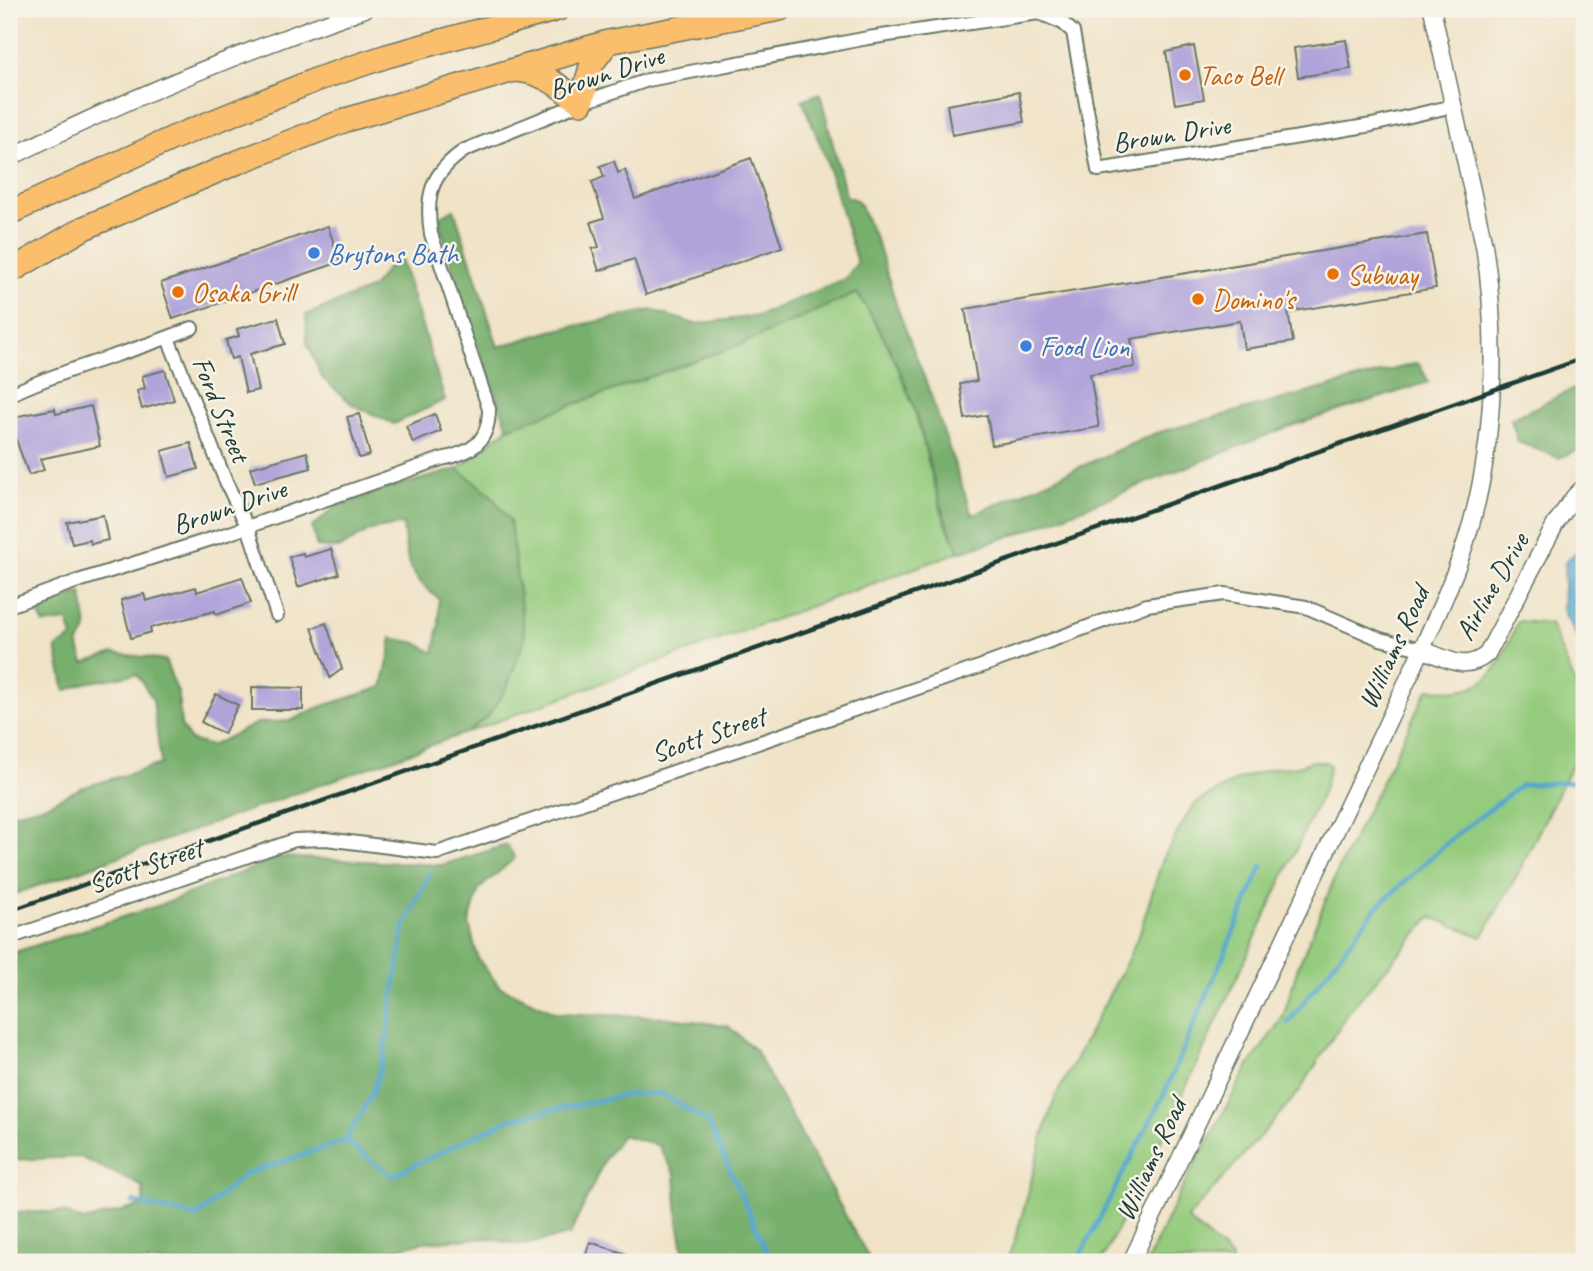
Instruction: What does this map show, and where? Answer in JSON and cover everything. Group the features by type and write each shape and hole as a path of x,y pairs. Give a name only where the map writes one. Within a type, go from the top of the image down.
{"highway":[{"path":"494,27 515,9"},
{"path":"9,213 173,138 318,79 387,56 558,9"},
{"path":"9,272 84,228 237,162 346,120 608,42 780,9"},
{"path":"513,69 533,72 551,79 581,103 592,62 608,42"}],"street":[{"path":"9,158 197,71 365,9"},
{"name":"Williams Road","path":"1131,1262 1421,649 1450,584 1478,496 1489,434 1490,285 1484,245 1432,9"},
{"name":"Brown Drive","path":"9,606 459,455 479,442 486,433 489,409 431,234 428,214 430,194 437,176 448,161 465,150 581,103 648,80 726,64 869,38 1038,13 1063,23 1073,32 1098,170 1372,125 1453,106"},
{"path":"9,394 41,380 192,328"},
{"name":"Ford Street","path":"168,338 226,482 247,526 277,615"},
{"name":"Airline Drive","path":"1421,649 1466,665 1477,662 1487,654 1556,523 1584,487"},
{"name":"Scott Street","path":"9,938 295,840 326,839 437,853 982,666 1147,605 1224,594 1306,607 1380,639 1421,649"}],"green space":[{"path":"820,93 846,196 858,201 878,244 897,307 972,515 1156,433 1418,363 1429,382 1288,427 1018,534 959,552 940,501 916,414 898,366 857,293 744,343 508,428 467,317 438,218 454,209 498,347 551,331 652,310 695,324 757,316 845,279 857,263 825,156 802,100"},
{"path":"399,253 445,400 394,424 353,405 322,378 307,343 306,315 372,288"},
{"path":"857,293 889,344 915,412 944,520 959,552 468,732 488,716 507,687 525,638 491,495 458,469 508,428 744,343"},
{"path":"1584,384 1584,448 1559,458 1518,442 1511,419"},
{"path":"458,469 491,495 510,521 525,638 507,687 488,716 468,732 9,896 9,814 46,805 81,788 161,764 153,700 137,674 85,683 65,691 56,648 73,637 68,621 44,624 35,608 82,593 87,629 78,644 84,663 113,653 165,660 178,693 181,725 190,740 211,746 257,723 290,721 317,708 382,687 391,638 417,643 434,653 439,625 439,599 420,582 410,567 403,524 371,530 340,548 317,547 312,527 334,508 382,490"},
{"path":"1518,621 1550,624 1584,704 1584,749 1566,776 1521,868 1482,937 1431,917 1349,1011 1299,1092 1187,1219 1232,1258 1232,1262 1147,1262 1178,1196 1248,1067 1283,1017 1298,967 1338,870 1425,694 1429,689 1466,689 1479,684 1497,666"},
{"path":"1313,761 1330,765 1325,787 1168,1126 1101,1262 1006,1262 1055,1098 1139,935 1162,861 1188,813 1197,802 1239,779 1273,768 1294,767"},
{"path":"507,845 515,858 479,889 469,923 478,959 500,987 557,1013 663,1017 728,1026 755,1050 871,1262 685,1262 678,1221 675,1174 658,1145 622,1135 605,1159 570,1235 523,1245 486,1238 423,1242 345,1262 9,1262 9,1212 63,1212 84,1221 144,1205 142,1186 80,1157 9,1160 9,954 160,905 280,857 442,865"}],"water":[{"path":"1584,545 1584,649 1563,607 1565,562"}],"building":[{"path":"1346,40 1351,69 1298,77 1294,48"},
{"name":"Taco Bell","path":"1194,46 1204,99 1175,104 1166,52"},
{"path":"1019,92 1024,122 952,135 947,105"},
{"path":"751,158 782,247 646,295 634,259 599,271 592,249 599,247 591,222 604,218 592,182 604,177 600,166 614,161 618,173 625,170 635,199"},
{"path":"328,226 340,262 173,319 161,283"},
{"path":"1427,234 1436,288 1288,312 1293,342 1244,349 1240,321 1131,339 1135,367 1090,374 1099,427 992,445 987,415 965,419 960,384 977,381 965,309"},
{"path":"278,318 285,344 250,354 258,390 246,393 238,357 231,359 226,340 239,336 237,329"},
{"path":"165,370 174,400 142,409 137,391 145,388 142,376"},
{"path":"91,406 100,446 40,459 44,470 29,475 9,421 23,415 55,409 56,414"},
{"path":"359,414 370,455 359,458 347,417"},
{"path":"435,414 441,431 413,443 406,426"},
{"path":"191,443 198,469 169,477 162,451"},
{"path":"307,452 311,468 255,483 250,468"},
{"path":"103,515 108,540 72,544 67,522"},
{"path":"331,549 339,574 298,587 289,557 303,553 304,557"},
{"path":"242,577 251,603 216,615 215,611 150,628 151,632 131,638 121,600 144,594 146,601 196,587 197,592"},
{"path":"326,623 342,669 330,678 312,628"},
{"path":"252,687 303,688 303,710 252,710"},
{"path":"216,694 238,705 224,734 201,722"},
{"path":"590,1242 644,1260 644,1262 583,1262"}],"waterway":[{"path":"1288,1023 1375,909 1450,840 1521,785 1584,781"},
{"path":"1077,1262 1165,1092 1262,866"},
{"path":"345,1141 373,1092 384,1055 404,927 430,872"},
{"path":"133,1202 197,1217 245,1174 345,1141 392,1176 510,1119 625,1095 661,1093 708,1122 772,1262"}],"railway":[{"path":"9,911 1584,358"}],"place":[{"name":"Taco Bell","path":"1185,75"},
{"name":"Brytons Bath","path":"314,253"},
{"name":"Subway","path":"1333,274"},
{"name":"Osaka Grill","path":"178,292"},
{"name":"Domino's","path":"1198,299"},
{"name":"Food Lion","path":"1026,346"}]}
